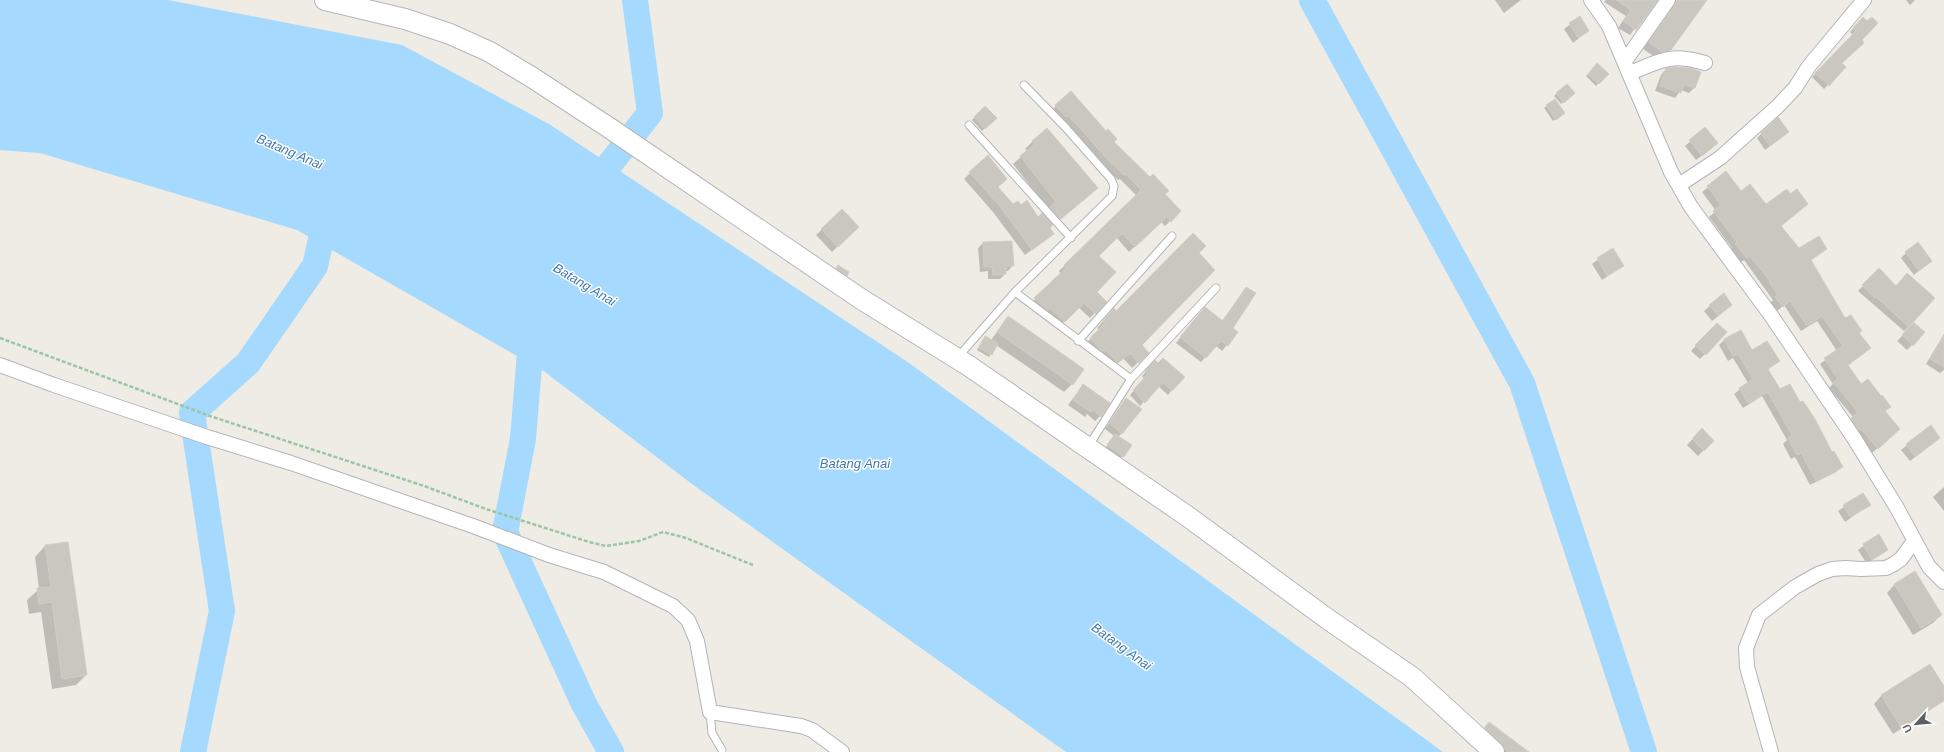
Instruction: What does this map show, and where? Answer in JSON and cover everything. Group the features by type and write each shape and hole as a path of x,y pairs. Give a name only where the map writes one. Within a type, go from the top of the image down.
{"street":[{"path":"325,0 405,19 450,34 490,52 608,126 861,299 957,358 1187,516 1330,620 1412,677 1494,752"},
{"path":"1627,67 1668,0"},
{"path":"1679,185 1720,158 1777,107 1795,88 1809,66 1864,0"},
{"path":"1593,1 1609,26 1671,172 1691,207 1770,314 1854,438 1897,508 1929,567 1944,582"},
{"path":"1627,67 1673,58 1685,58 1705,63"},
{"path":"0,365 33,378 207,437 291,463 604,572 680,612 688,620 697,642 710,712 801,726 812,730 842,752"},
{"path":"1771,752 1747,666 1746,648 1759,615 1795,587 1818,574 1832,569 1886,568 1901,558 1914,541"}],"lane":[{"path":"957,358 1015,292 1112,196 1114,186 1110,179 1066,128 1024,85"},
{"path":"969,125 1071,238"},
{"path":"1078,341 1172,236"},
{"path":"1088,447 1131,379 1216,288"},
{"path":"1015,292 1078,341 1131,379"},
{"path":"710,712 712,733 722,750"}],"path":[{"path":"0,338 210,416 424,486 555,532 606,546 639,541 663,532 686,538 753,565"}],"water":[{"name":"Batang Anai","path":"0,0 168,0 402,45 549,124 909,363 1443,752 1066,752 692,484 545,372 297,230 40,153 0,150"}],"building":[{"path":"1616,0 1658,0 1636,30 1623,21 1631,10"},
{"path":"1676,0 1707,0 1671,50 1662,52 1649,42 1675,5"},
{"path":"1580,16 1589,31 1578,38 1569,23"},
{"path":"1863,17 1867,21 1872,17 1878,23 1862,40 1864,43 1842,63 1846,67 1829,86 1815,73 1856,31 1853,28"},
{"path":"1597,63 1609,74 1599,84 1588,74"},
{"path":"1666,68 1691,68 1701,72 1695,88 1684,84 1681,93 1660,86"},
{"path":"1567,84 1575,93 1564,103 1556,93"},
{"path":"1071,91 1106,131 1108,129 1117,139 1114,142 1150,177 1153,174 1169,191 1165,194 1181,211 1171,222 1167,217 1135,247 1122,233 1099,256 1116,272 1097,292 1107,302 1096,314 1084,303 1065,322 1050,308 1047,310 1034,298 1066,268 1064,265 1141,190 1126,174 1124,175 1106,158 1079,127 1068,116 1066,117 1055,105"},
{"path":"1555,99 1565,113 1556,120 1546,105"},
{"path":"985,106 997,118 985,129 974,117"},
{"path":"1778,117 1789,132 1770,146 1761,133"},
{"path":"1705,127 1718,143 1702,156 1689,140"},
{"path":"1047,128 1098,188 1061,219 1050,207 1056,202 1020,156 1035,144 1032,141"},
{"path":"988,155 1007,179 998,187 1013,204 1018,201 1021,205 1027,200 1038,217 1042,213 1053,225 1050,228 1054,234 1032,250 999,205 969,172"},
{"path":"1726,171 1741,191 1750,184 1766,204 1787,189 1790,194 1797,189 1808,204 1781,226 1799,248 1819,236 1827,249 1811,260 1845,318 1851,315 1862,331 1859,333 1871,348 1848,365 1861,384 1868,379 1881,396 1882,395 1891,407 1885,411 1900,429 1878,449 1861,429 1859,430 1851,418 1858,412 1833,382 1838,379 1824,358 1843,346 1822,316 1807,326 1790,301 1783,307 1775,297 1778,294 1769,282 1770,281 1749,255 1747,258 1735,244 1737,242 1713,211 1721,205 1707,186"},
{"path":"842,209 859,227 838,247 821,229"},
{"path":"1193,233 1206,246 1199,253 1215,270 1142,345 1149,353 1139,363 1130,353 1118,363 1105,350 1102,351 1090,338 1105,323 1103,321 1114,308 1116,311"},
{"path":"1012,241 1014,266 1006,266 1006,274 993,275 992,267 984,267 983,242"},
{"path":"1918,242 1932,261 1919,271 1905,252"},
{"path":"1613,248 1624,266 1607,276 1597,258"},
{"path":"838,265 849,272 847,276 836,268"},
{"path":"1879,268 1896,286 1907,273 1935,298 1909,327 1862,285"},
{"path":"1246,287 1256,293 1233,328 1238,332 1228,346 1221,341 1206,358 1180,337 1205,307 1223,321"},
{"path":"1724,293 1732,305 1718,316 1709,305"},
{"path":"1008,316 1084,369 1073,385 997,332"},
{"path":"1913,322 1925,332 1913,346 1902,335"},
{"path":"1717,323 1727,332 1706,355 1695,345"},
{"path":"1741,330 1752,350 1767,341 1780,361 1768,369 1780,389 1790,384 1800,402 1803,401 1815,419 1832,452 1834,451 1843,467 1816,481 1801,453 1797,455 1788,438 1792,435 1768,392 1748,403 1739,388 1753,379 1738,354 1733,356 1724,339"},
{"path":"985,336 998,343 992,355 979,348"},
{"path":"1944,336 1944,367 1930,359"},
{"path":"1163,358 1185,377 1172,391 1163,382 1145,403 1133,390 1148,374 1145,371 1155,360 1158,363"},
{"path":"1083,384 1110,403 1101,417 1093,410 1091,412 1073,400"},
{"path":"1126,398 1142,409 1122,434 1109,423"},
{"path":"1931,425 1940,438 1915,457 1906,444"},
{"path":"1702,428 1714,441 1704,451 1692,439"},
{"path":"1115,434 1132,445 1124,457 1107,445"},
{"path":"1863,493 1871,505 1850,517 1843,505"},
{"path":"1879,534 1888,550 1872,560 1863,544"},
{"path":"68,542 87,675 62,679 52,602 39,604 37,588 51,587 45,545"},
{"path":"1915,571 1942,615 1921,628 1894,584"},
{"path":"1930,664 1944,686 1944,700 1901,727 1881,695"},
{"path":"1489,722 1529,752 1508,752 1484,728"}],"waterway":[{"path":"588,192 650,113 635,0"},
{"path":"1312,0 1522,383 1644,752"},
{"path":"193,752 222,611 192,413 248,363 315,266 328,208"},
{"path":"532,328 523,439 505,532 584,704 611,752"}]}
